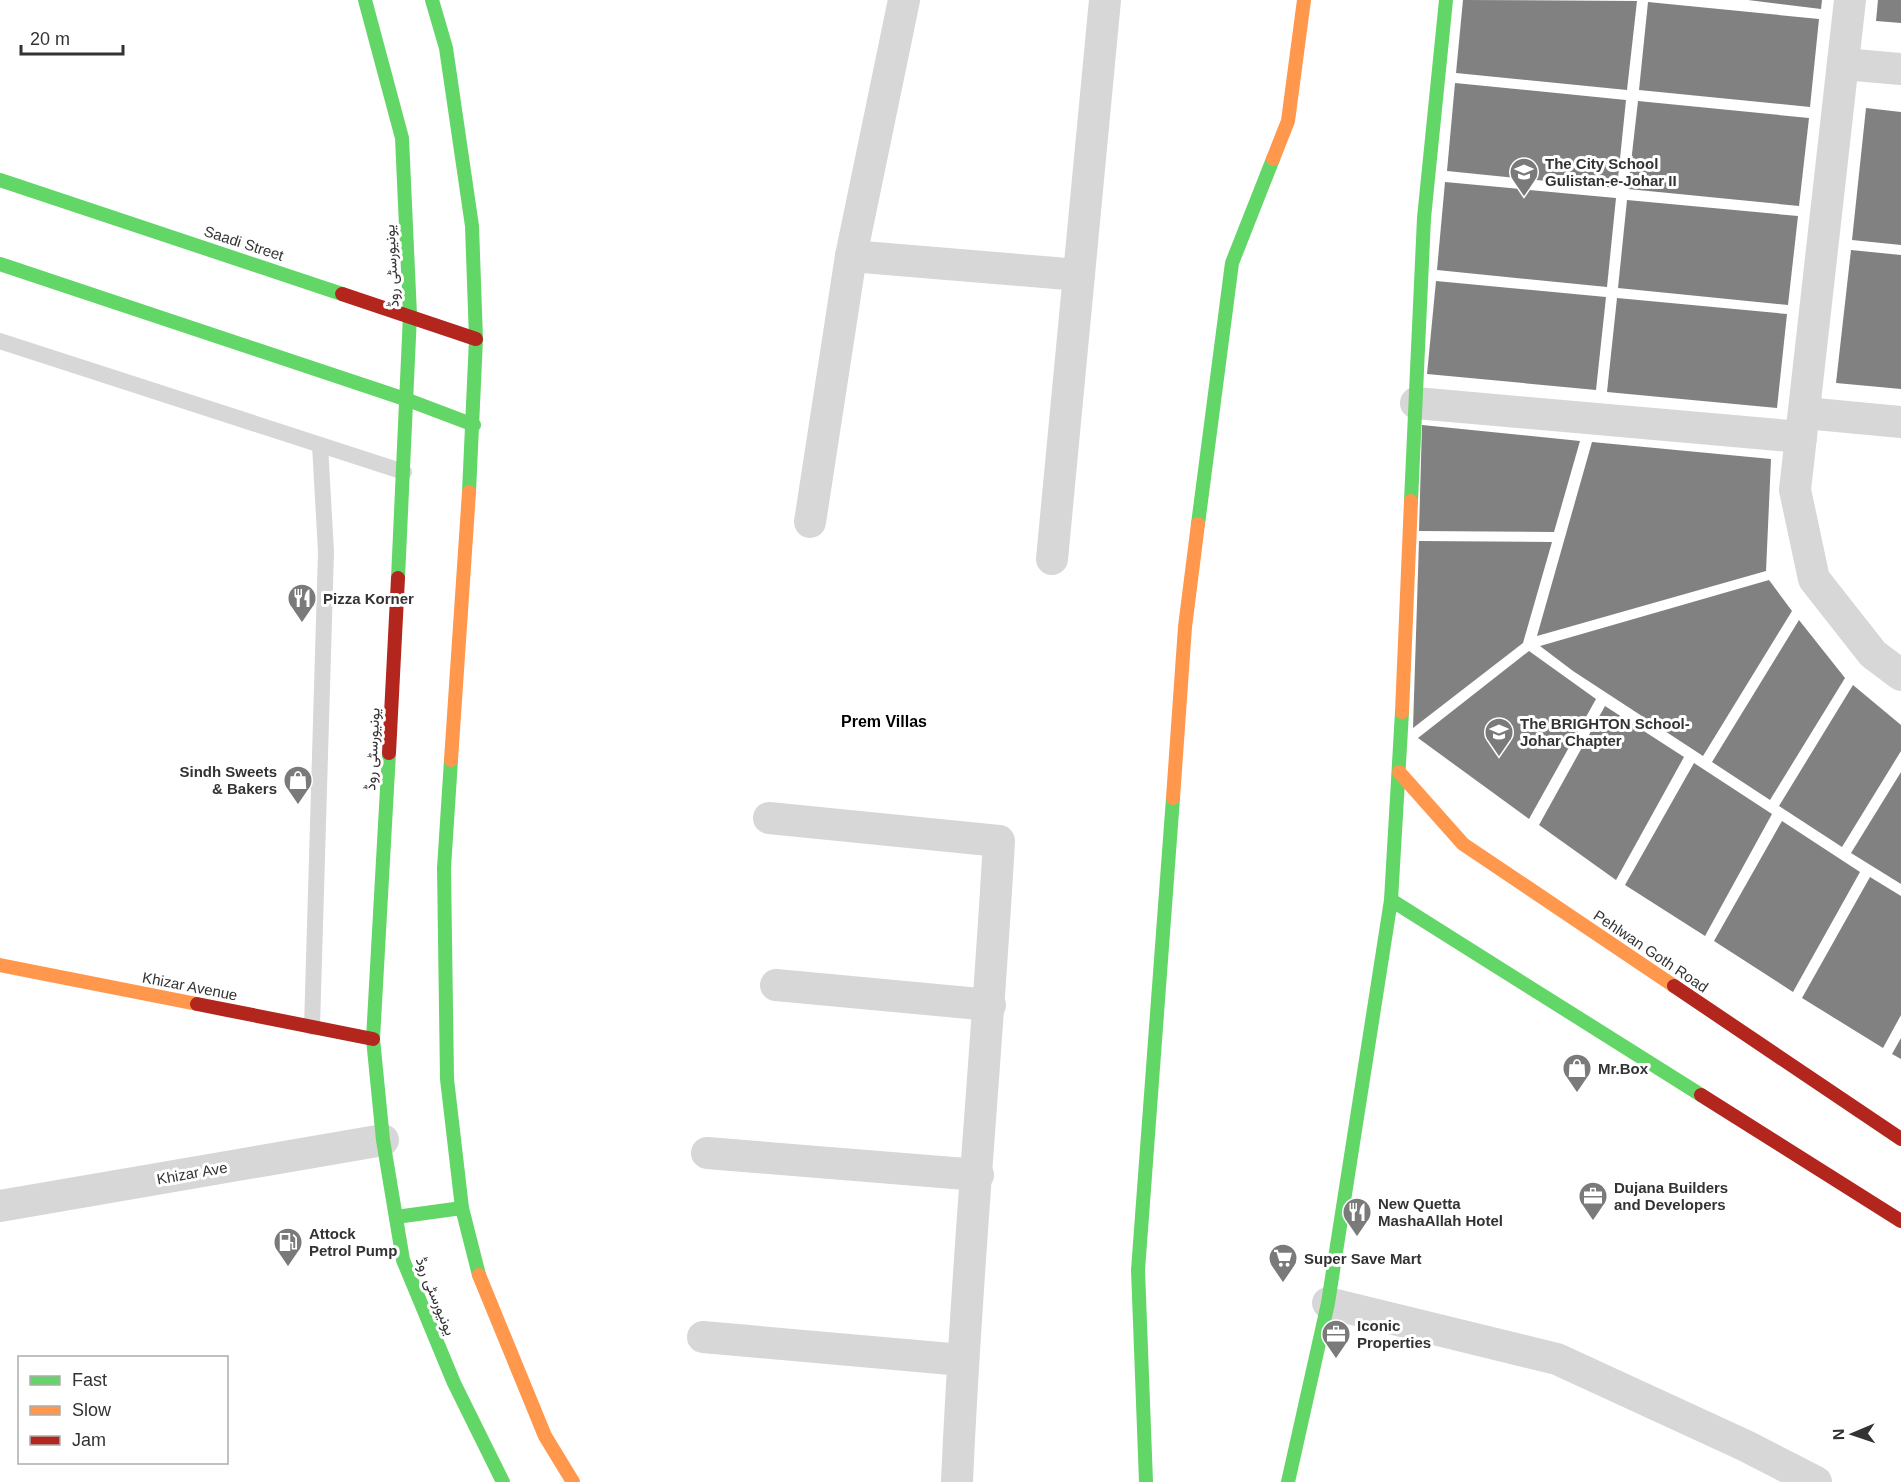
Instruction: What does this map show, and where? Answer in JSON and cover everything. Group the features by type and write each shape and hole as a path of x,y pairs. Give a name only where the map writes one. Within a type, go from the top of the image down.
{"main road":[{"name":"یونیورسٹی روڈ","path":"365,0 402,138 410,315 408,400 373,1040 383,1140 403,1260 454,1383 503,1482"},
{"path":"432,0 446,48 472,225 476,339 474,426 444,868 447,1080 462,1208 480,1279 545,1436 573,1482"},
{"path":"1146,1482 1138,1270 1185,627 1232,262 1288,121 1304,0"},
{"path":"1288,1482 1328,1303 1390,900 1399,772 1424,218 1446,0"},
{"name":"Saadi Street","path":"0,180 410,315 476,339"},
{"path":"0,264 408,400 474,426"},
{"name":"Pehlwan Goth Road","path":"1399,772 1463,844 1901,1139"},
{"path":"1390,900 1901,1221"},
{"name":"Khizar Avenue","path":"0,965 373,1040"},
{"path":"396,1217 462,1208"}],"street":[{"path":"810,522 851,256 904,0"},
{"path":"1052,559 1106,0"},
{"path":"1850,0 1795,490 1814,579 1873,654 1901,675"},
{"path":"1843,64 1901,69"},
{"path":"851,256 1079,275"},
{"path":"1416,403 1803,425 1901,422"},
{"path":"769,818 999,841 978,1175 962,1360 957,1482"},
{"path":"776,985 990,1005"},
{"name":"Khizar Ave","path":"0,1206 383,1140"},
{"path":"707,1152 978,1175"},
{"path":"1328,1303 1557,1359 1746,1446 1816,1482"},
{"path":"703,1337 962,1360"}],"lane":[{"path":"0,341 404,472"},
{"path":"312,1027 326,552 320,445"}],"building":[{"path":"1463,0 1637,1 1627,90 1456,73"},
{"path":"1748,0 1822,0 1821,9"},
{"path":"1878,0 1901,0 1901,23 1876,21"},
{"path":"1648,2 1819,19 1810,107 1639,90"},
{"path":"1455,83 1626,100 1617,188 1447,171"},
{"path":"1638,101 1809,118 1799,206 1628,189"},
{"path":"1866,108 1901,112 1901,245 1852,240"},
{"path":"1445,182 1616,198 1607,287 1437,270"},
{"path":"1627,200 1798,216 1788,305 1618,288"},
{"path":"1851,250 1901,255 1901,389 1836,383"},
{"path":"1436,281 1606,297 1596,390 1427,374"},
{"path":"1617,298 1787,314 1777,408 1607,392"},
{"path":"1422,425 1580,441 1554,532 1419,531"},
{"path":"1592,442 1771,459 1766,571 1537,636"},
{"path":"1419,541 1552,542 1523,643 1413,728"},
{"path":"1769,580 1792,611 1703,756 1573,671 1540,646"},
{"path":"1799,620 1845,678 1770,800 1712,762"},
{"path":"1529,651 1596,699 1529,819 1418,738"},
{"path":"1853,685 1901,725 1901,751 1842,847 1779,806"},
{"path":"1605,706 1684,757 1616,880 1539,825"},
{"path":"1694,763 1772,814 1705,936 1625,885"},
{"path":"1901,772 1901,884 1851,853"},
{"path":"1782,821 1860,872 1793,992 1714,941"},
{"path":"1870,877 1901,896 1901,1015 1883,1048 1802,998"},
{"path":"1901,1038 1901,1059 1892,1054"}],"traffic: fast":[{"path":"365,0 402,138 410,315 398,578"},
{"path":"432,0 446,48 472,226 476,339 469,492"},
{"path":"1411,501 1424,218 1446,0"},
{"path":"1198,524 1232,263 1273,159"},
{"path":"0,180 342,294"},
{"path":"0,264 408,400 474,425"},
{"path":"1288,1482 1328,1303 1391,900 1402,712"},
{"path":"389,753 373,1039 383,1140 403,1260 454,1383 503,1482"},
{"path":"451,760 444,868 447,1079 462,1208 479,1275"},
{"path":"1146,1482 1138,1270 1173,798"},
{"path":"1391,900 1701,1095"},
{"path":"396,1217 462,1208"}],"traffic: slow":[{"path":"1273,159 1288,121 1304,0"},
{"path":"451,760 469,492"},
{"path":"1402,712 1411,501"},
{"path":"1173,798 1185,627 1198,524"},
{"path":"1399,772 1463,844 1674,986"},
{"path":"0,965 197,1004"},
{"path":"479,1275 545,1436 573,1482"}],"traffic: jam":[{"path":"342,294 476,339"},
{"path":"389,753 398,578"},
{"path":"1674,986 1901,1139"},
{"path":"197,1004 373,1039"},
{"path":"1701,1095 1901,1221"}],"place":[{"name":"The City School Gulistan-e-Johar II","path":"1524,198"},
{"name":"Pizza Korner","path":"302,624"},
{"name":"The BRIGHTON School- Johar Chapter","path":"1499,758"},
{"name":"Sindh Sweets & Bakers","path":"298,806"},
{"name":"Mr.Box","path":"1577,1094"},
{"name":"Dujana Builders and Developers","path":"1593,1222"},
{"name":"New Quetta MashaAllah Hotel","path":"1357,1238"},
{"name":"Attock Petrol Pump","path":"288,1268"},
{"name":"Super Save Mart","path":"1283,1284"},
{"name":"Iconic Properties","path":"1336,1360"}],"district":[{"name":"Prem Villas","path":"884,721"}]}
